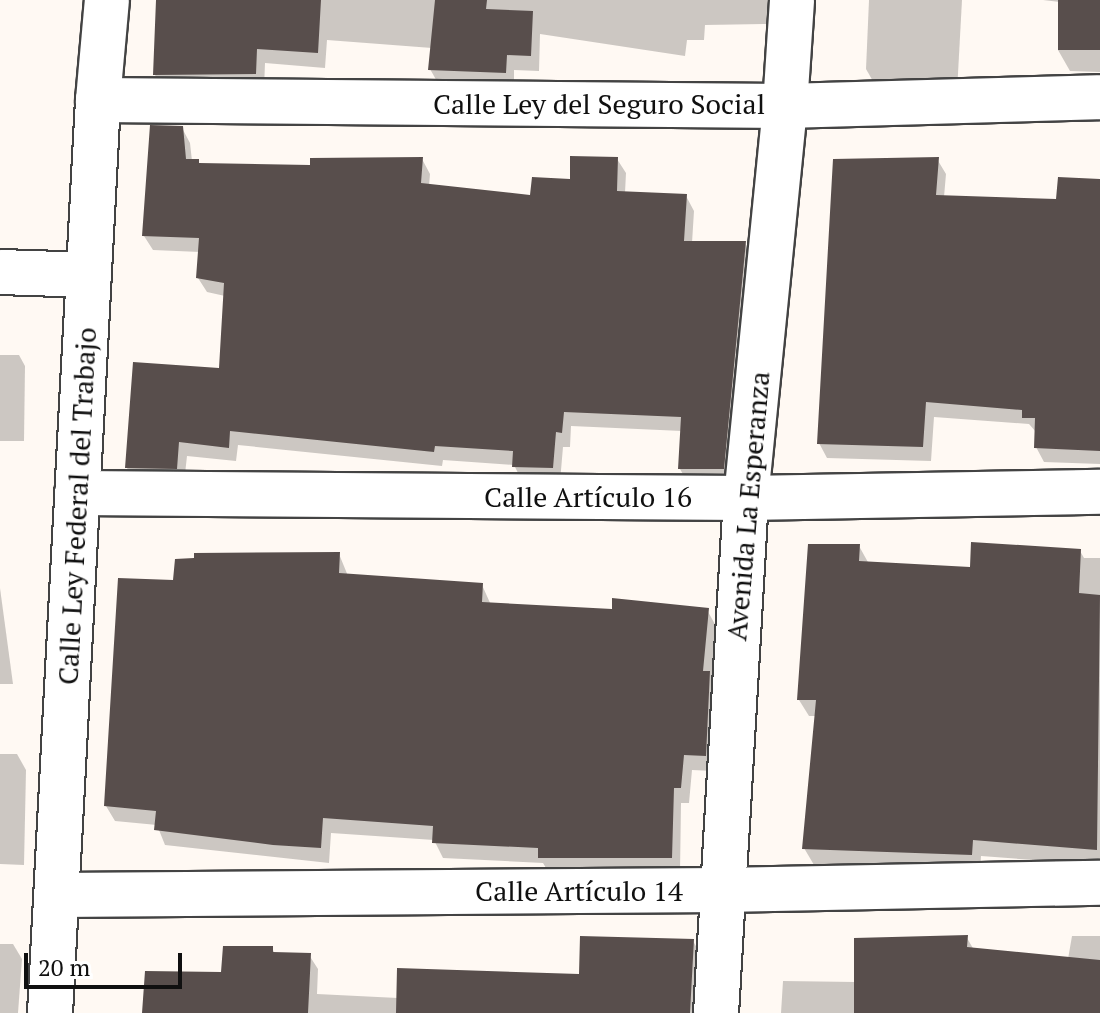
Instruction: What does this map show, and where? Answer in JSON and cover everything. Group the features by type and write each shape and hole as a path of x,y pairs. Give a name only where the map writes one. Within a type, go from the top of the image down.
{"street":[{"name":"Calle Ley Federal del Trabajo","path":"50,1013 98,100 107,0"},
{"name":"Avenida La Esperanza","path":"716,1013 746,498 785,106 792,0"},
{"name":"Calle Ley del Seguro Social","path":"98,100 785,106 1100,97"},
{"path":"0,272 89,275"},
{"name":"Calle Artículo 16","path":"77,493 746,498 1100,492"},
{"name":"Calle Artículo 14","path":"57,895 722,890 1100,883"}],"building":[{"path":"156,0 321,0 318,53 257,49 256,74 153,75"},
{"path":"435,0 487,0 486,9 533,11 531,56 507,55 506,73 428,70"},
{"path":"1058,0 1100,0 1100,50 1058,50"},
{"path":"150,125 183,126 186,159 199,159 199,163 310,165 310,158 423,157 421,183 530,195 532,177 570,179 570,156 618,157 617,191 687,194 684,241 746,241 724,469 678,469 681,417 564,412 562,433 556,432 553,468 512,467 513,451 435,446 434,452 230,431 229,448 179,442 177,469 125,468 133,362 219,368 224,283 196,278 199,238 142,236"},
{"path":"939,157 936,195 1056,199 1058,177 1100,179 1100,451 1034,448 1035,418 1022,418 1022,410 926,402 923,447 817,444 833,159"},
{"path":"971,542 1081,549 1079,593 1100,595 1097,850 973,840 972,855 802,849 816,700 797,700 808,544 860,544 859,561 970,567"},
{"path":"340,552 339,573 483,583 482,602 612,609 612,598 709,608 703,671 710,671 706,756 684,755 681,788 674,788 672,858 538,858 538,848 432,843 433,826 323,818 321,848 273,845 154,830 156,811 104,806 118,578 173,580 175,559 194,558 194,553"},
{"path":"968,935 967,947 1100,960 1100,1013 854,1013 854,938"},
{"path":"580,936 694,939 690,1013 396,1013 397,968 579,974"},
{"path":"223,946 273,946 273,952 311,953 308,1013 142,1013 145,971 221,972"}]}
